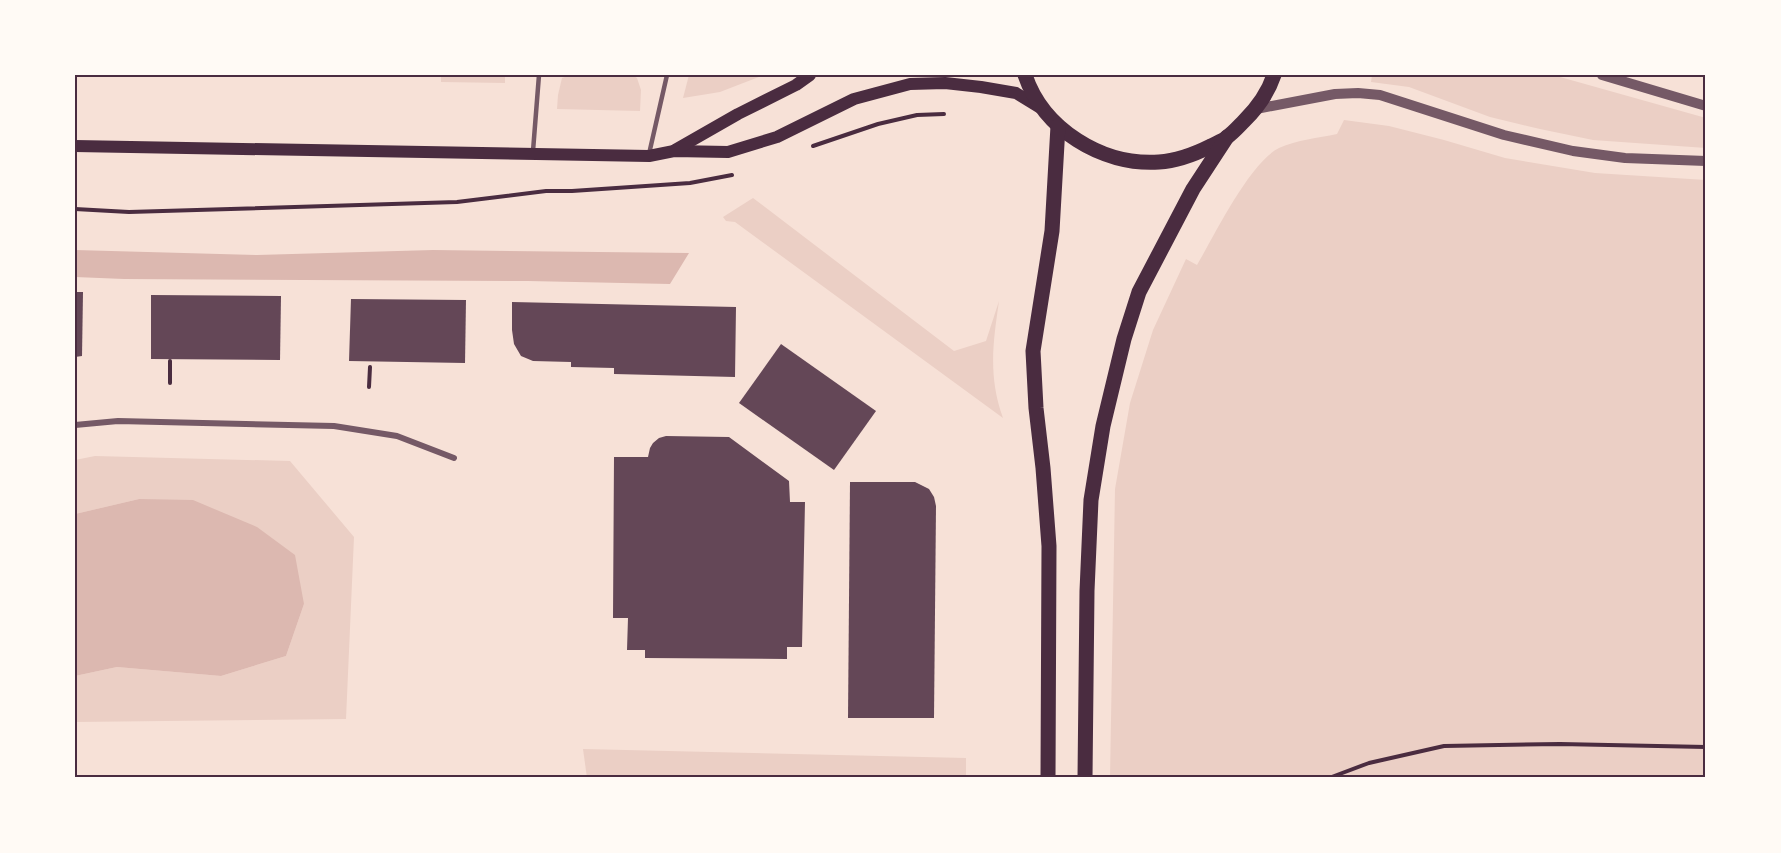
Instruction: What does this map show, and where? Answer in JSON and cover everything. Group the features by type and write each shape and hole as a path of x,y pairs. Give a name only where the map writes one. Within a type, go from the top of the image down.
{"main road":[{"path":"674,151 738,114 796,85 810,75"},
{"path":"1026,75 1043,110 1058,126 1088,147 1122,160 1159,162 1194,154 1227,137"},
{"path":"1085,778 1087,591 1091,500 1103,426 1124,339 1139,292 1193,189 1227,137 1256,109 1274,75"},
{"path":"75,146 649,156 674,151 728,152 777,137 854,99 910,84 945,83 1016,93 1043,110"},
{"path":"1048,778 1049,546 1032,351 1052,231 1058,126"}],"street":[{"path":"1602,75 1706,106"},
{"path":"1256,109 1335,94 1380,95 1504,135 1573,152 1625,158 1706,161"},
{"path":"75,425 118,421 334,426 398,436 454,458"}],"lane":[{"path":"533,154 539,75"},
{"path":"649,156 667,75"}],"path":[{"path":"808,148 878,124 917,115 944,114"},
{"path":"75,209 129,212 457,202 546,191 690,183 734,174"},
{"path":"170,383 171,361"},
{"path":"369,367 369,387"},
{"path":"1329,778 1369,763 1444,746 1560,744 1706,747"}],"shaded area":[{"path":"441,75 505,75 505,83 441,82"},
{"path":"570,75 632,75 637,78 641,90 640,111 557,109 562,78"},
{"path":"689,75 764,75 720,92 683,98"},
{"path":"1372,75 1553,75 1706,118 1706,148 1593,140 1540,129 1490,117 1409,87 1371,82"},
{"path":"1344,120 1389,126 1505,158 1595,173 1706,180 1706,778 1110,778 1115,489 1130,403 1153,330 1186,259 1197,265 1256,168 1268,156 1286,145 1337,134"},
{"path":"753,198 954,351 986,341 999,301 993,360 995,388 1003,418 735,222 726,221 723,217"},
{"path":"75,250 257,255 433,250 689,253 670,284 75,277"},
{"path":"95,456 290,461 354,537 346,719 75,722 75,676 117,667 221,676 286,656 304,604 139,499 75,514 75,460"},
{"path":"139,499 193,500 257,527 295,555 304,604 286,656 221,676 117,667 75,676 75,514"},
{"path":"583,749 966,758 966,778 587,778"}],"building":[{"path":"75,292 83,292 82,356 75,357"},
{"path":"151,295 281,296 280,360 151,359"},
{"path":"351,299 466,300 465,363 349,361"},
{"path":"512,302 736,307 735,377 614,374 614,368 571,367 571,362 533,361 521,356 514,344"},
{"path":"781,344 876,411 834,470 739,403"},
{"path":"666,436 729,437 789,481 790,502 805,502 802,647 787,647 787,659 645,658 645,650 627,650 628,618 613,618 614,457 648,457 653,443"},
{"path":"850,482 915,482 929,489 934,497 936,506 934,718 848,718"}]}
